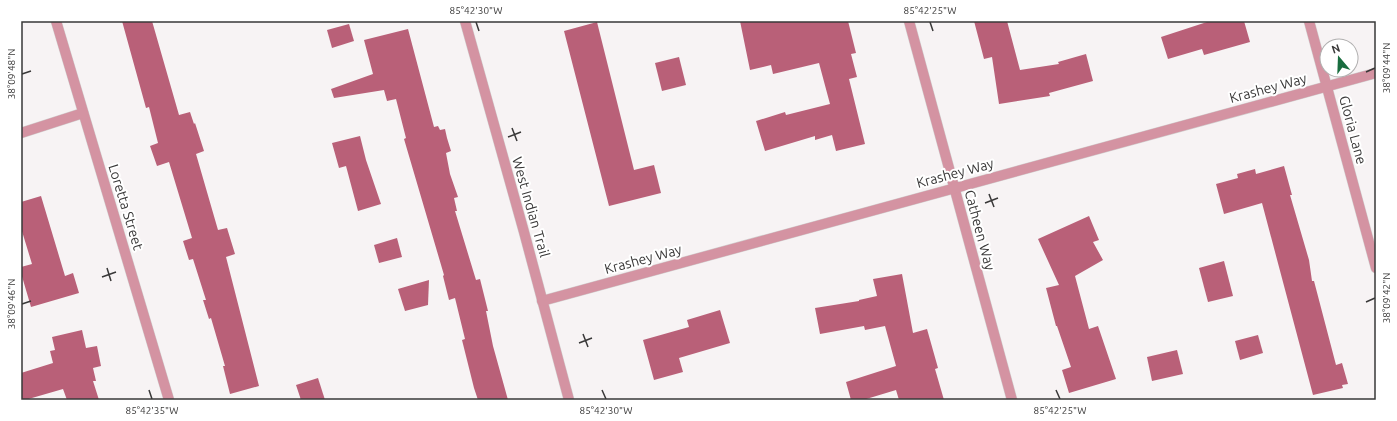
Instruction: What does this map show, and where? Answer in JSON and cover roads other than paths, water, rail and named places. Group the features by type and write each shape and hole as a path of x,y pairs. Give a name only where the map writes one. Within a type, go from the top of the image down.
{"street":[{"name":"Loretta Street","path":"56,21 169,400"},
{"name":"West Indian Trail","path":"465,21 569,400"},
{"name":"Catheen Way","path":"909,21 1012,400"},
{"name":"Gloria Lane","path":"1309,21 1376,268"},
{"name":"Krashey Way","path":"542,301 1376,74"},
{"path":"21,133 83,113"}]}
